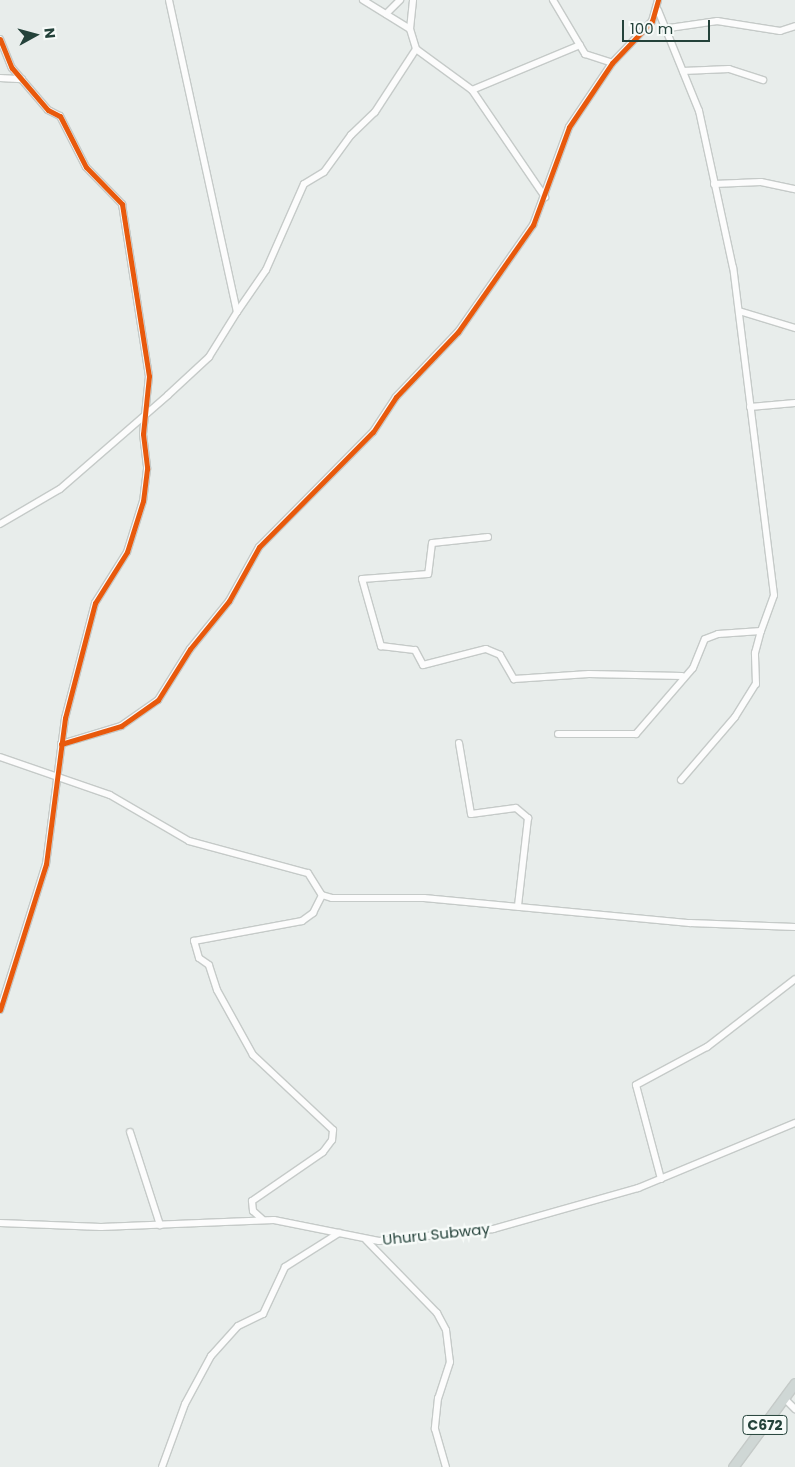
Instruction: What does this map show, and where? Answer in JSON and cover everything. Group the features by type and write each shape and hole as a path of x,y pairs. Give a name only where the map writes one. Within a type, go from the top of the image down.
{"main road":[{"name":"C672","path":"733,1467 795,1383"}],"street":[{"path":"169,0 237,312"},
{"path":"363,0 410,30"},
{"path":"386,14 400,0"},
{"path":"413,0 410,30 416,49 472,90 546,197"},
{"path":"553,0 580,45 594,61 612,63"},
{"path":"652,21 658,10 658,0"},
{"path":"658,10 669,28 699,111 714,184 739,311 750,407 775,582 755,653 756,684 735,717 681,780"},
{"path":"61,744 121,726 162,695 182,659 234,592 259,547 373,432 396,397 453,338 527,235 546,197 566,132 612,63 657,16 664,18"},
{"path":"669,28 717,22 780,31 795,26"},
{"path":"0,40 12,68 48,110 60,116 86,167 122,204 149,376 143,501 127,552 96,598 61,744 59,781 46,864 0,1010"},
{"path":"472,90 580,45"},
{"path":"0,524 60,489 209,357 282,241 304,184 327,168 351,135 376,112 416,49"},
{"path":"683,71 729,69 763,80"},
{"path":"0,78 23,79"},
{"path":"714,184 760,182 795,190"},
{"path":"739,311 795,328"},
{"path":"750,407 795,404"},
{"path":"488,537 432,542 428,574 362,579 381,646 416,650 423,665 486,649 500,655 514,679 589,674 682,676"},
{"path":"558,734 636,734 665,703 682,676 693,668 708,636 761,631"},
{"path":"459,742 471,814 499,807 516,808 528,818 518,906"},
{"path":"0,757 59,781 110,795 196,844 308,873 322,894 355,900 424,898 690,923 795,927"},
{"path":"263,1220 254,1214 252,1201 323,1152 332,1140 333,1130 254,1055 217,990 209,965 199,958 194,941 302,921 313,913 322,894"},
{"path":"661,1179 636,1085 707,1047 795,979"},
{"name":"Uhuru Subway","path":"0,1223 160,1224 263,1220 365,1239 399,1240 515,1225 661,1179 795,1123"},
{"path":"130,1132 160,1224"},
{"path":"162,1467 185,1404 211,1356 238,1326 263,1314 285,1267 339,1233"},
{"path":"365,1239 438,1313 446,1330 450,1362 436,1407 435,1429 446,1467"},
{"path":"784,1398 795,1409"}],"cycle path":[{"path":"61,744 121,726 158,700 190,649 229,601 259,547 373,432 396,397 458,332 533,225 569,127 612,63 652,21 658,0"},
{"path":"0,39 12,68 48,110 60,116 86,167 122,204 149,376 143,434 147,469 143,501 127,552 95,603 65,718 46,864 0,1010"}]}
